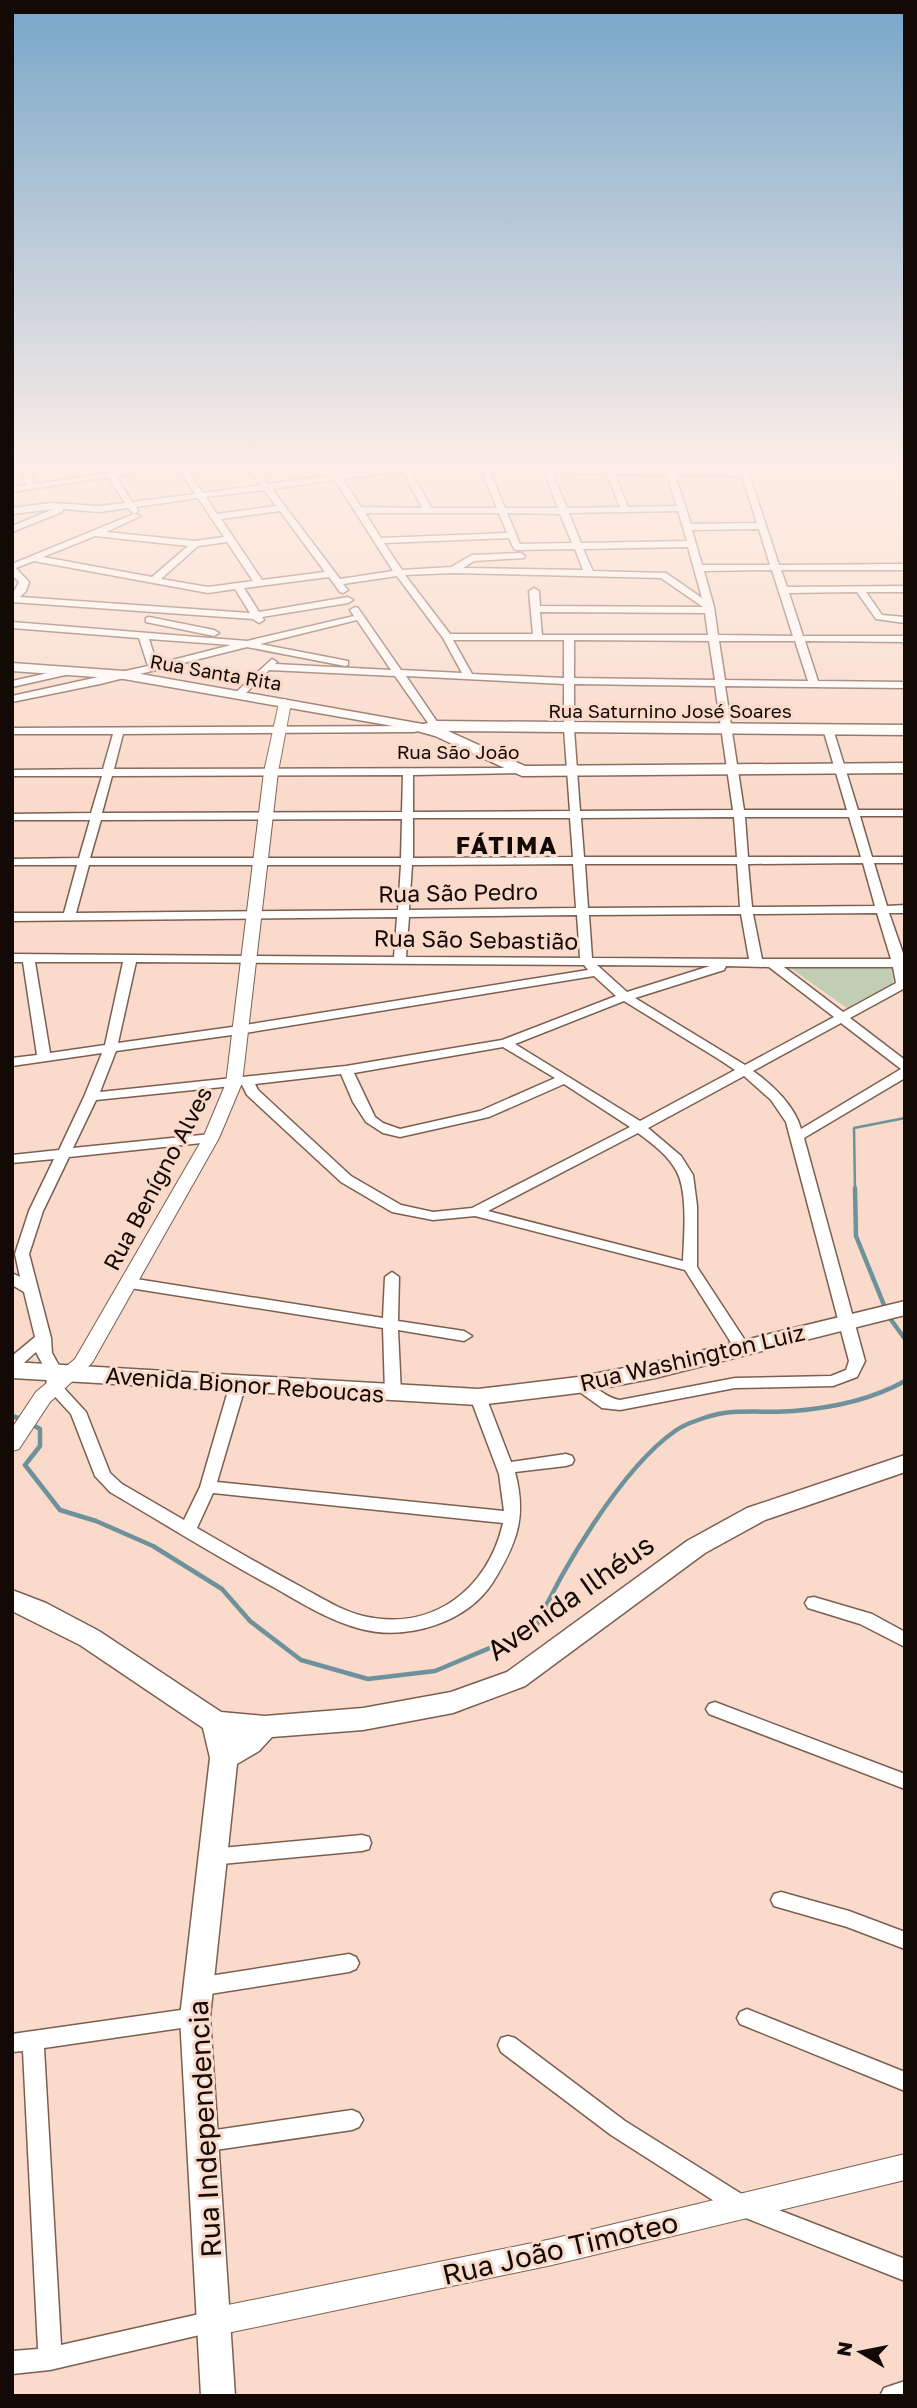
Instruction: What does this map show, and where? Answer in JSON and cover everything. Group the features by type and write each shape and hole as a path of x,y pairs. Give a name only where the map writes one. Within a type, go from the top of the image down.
{"main road":[{"name":"Rua Santa Rita","path":"12,667 124,675 427,728"},
{"name":"Rua Saturnino José Soares","path":"427,728 905,730"},
{"path":"427,728 522,771"},
{"name":"Rua São João","path":"522,771 905,768"},
{"name":"Rua Washington Luiz","path":"478,1397 578,1385 655,1370 905,1308"},
{"name":"Avenida Bionor Reboucas","path":"12,1370 60,1377 478,1397"},
{"name":"Avenida Ilhéus","path":"219,1739 265,1727 363,1719 453,1702 516,1679 696,1547 756,1514 842,1482 905,1463"},
{"path":"12,1600 43,1613 86,1637 219,1739"},
{"name":"Rua Independencia","path":"218,2396 196,2002 211,1857 219,1739"}],"street":[{"path":"12,598 21,592 24,582 20,577"},
{"path":"139,577 208,590 259,583 342,577"},
{"path":"255,577 259,583"},
{"path":"402,577 447,637 469,677"},
{"path":"668,577 709,609"},
{"path":"701,577 709,609 718,684 733,770 746,909 756,962"},
{"path":"778,577 814,684"},
{"path":"334,578 398,673 427,728"},
{"path":"238,586 268,636"},
{"path":"783,590 905,589"},
{"path":"206,614 208,590"},
{"path":"859,590 880,617 905,620"},
{"path":"534,591 538,638"},
{"path":"12,598 257,616 348,600"},
{"path":"536,609 709,609"},
{"path":"153,667 143,634 154,610"},
{"path":"12,699 124,675 268,636 360,617"},
{"path":"149,620 398,673"},
{"path":"12,625 248,642"},
{"path":"447,637 905,639"},
{"path":"569,638 569,729 581,861 586,961 624,997 744,1070 782,1103 797,1137 857,1361 852,1373 833,1381 735,1384 613,1405 578,1385"},
{"path":"238,695 285,651"},
{"path":"267,667 569,681 905,685"},
{"path":"12,684 71,671"},
{"name":"Rua Benígno Alves","path":"12,1444 37,1405 60,1377 82,1363 130,1283 241,1082 239,1030 250,959 271,772 285,703"},
{"name":"Rua Saturnino José Soares","path":"12,731 427,728"},
{"path":"475,1212 640,1127 903,984 901,963 865,860 828,729"},
{"path":"69,917 82,862 111,771 119,731"},
{"name":"Rua São João","path":"12,773 522,771"},
{"path":"400,959 405,914 408,772"},
{"path":"12,817 905,813"},
{"path":"12,862 905,860"},
{"name":"Rua São Pedro","path":"12,917 905,909"},
{"name":"Rua São Sebastião","path":"12,958 901,963"},
{"path":"28,958 44,1058"},
{"path":"130,960 111,1047 91,1097 36,1211 22,1254 43,1338 44,1353 78,1412 103,1476 250,1567 339,1615 366,1623 387,1625 450,1613 477,1593 490,1573 513,1518 505,1468 478,1397"},
{"path":"91,1097 346,1070 505,1043 624,997 733,963"},
{"path":"772,963 905,1066"},
{"path":"12,1062 239,1030 595,972"},
{"path":"505,1043 640,1127 675,1155 687,1177 690,1267 742,1348"},
{"path":"346,1070 371,1123 387,1132 400,1133 484,1114 562,1080"},
{"path":"797,1137 905,1072"},
{"path":"241,1082 312,1149 376,1199 416,1215 475,1212 690,1267"},
{"path":"12,1159 61,1156 211,1138"},
{"path":"392,1277 390,1323 393,1393"},
{"path":"12,1278 32,1290"},
{"path":"130,1283 464,1336"},
{"path":"12,1365 43,1338"},
{"path":"188,1529 208,1487 238,1384"},
{"path":"505,1468 566,1460"},
{"path":"208,1487 513,1518"},
{"path":"814,1604 866,1619 905,1640"},
{"path":"715,1709 905,1782"},
{"path":"211,1857 362,1843"},
{"path":"781,1900 849,1919 905,1941"},
{"path":"50,2359 23,2042 349,1963"},
{"path":"747,2018 905,2082"},
{"path":"508,2045 618,2128 741,2206 905,2270"},
{"path":"202,2142 352,2120"},
{"name":"Rua João Timoteo","path":"213,2322 552,2252 905,2167"},
{"path":"12,2363 50,2359 213,2322"},
{"path":"892,2396 905,2393"}],"green space":[{"path":"789,967 892,967 893,983 847,1008"}],"waterway":[{"path":"855,1190 854,1128 905,1118"},
{"path":"855,1188 856,1236 886,1310"},
{"path":"889,1317 905,1339"},
{"path":"31,1424 40,1429 40,1446 25,1465 60,1510 96,1521 153,1546 222,1589 250,1621 301,1660 368,1679 435,1671 535,1629 577,1550 614,1495 655,1448 680,1428 724,1413 793,1411 837,1405 865,1398 905,1381"},
{"path":"12,1416 21,1419"}],"district":[{"name":"FÁTIMA","path":"507,844"}]}
